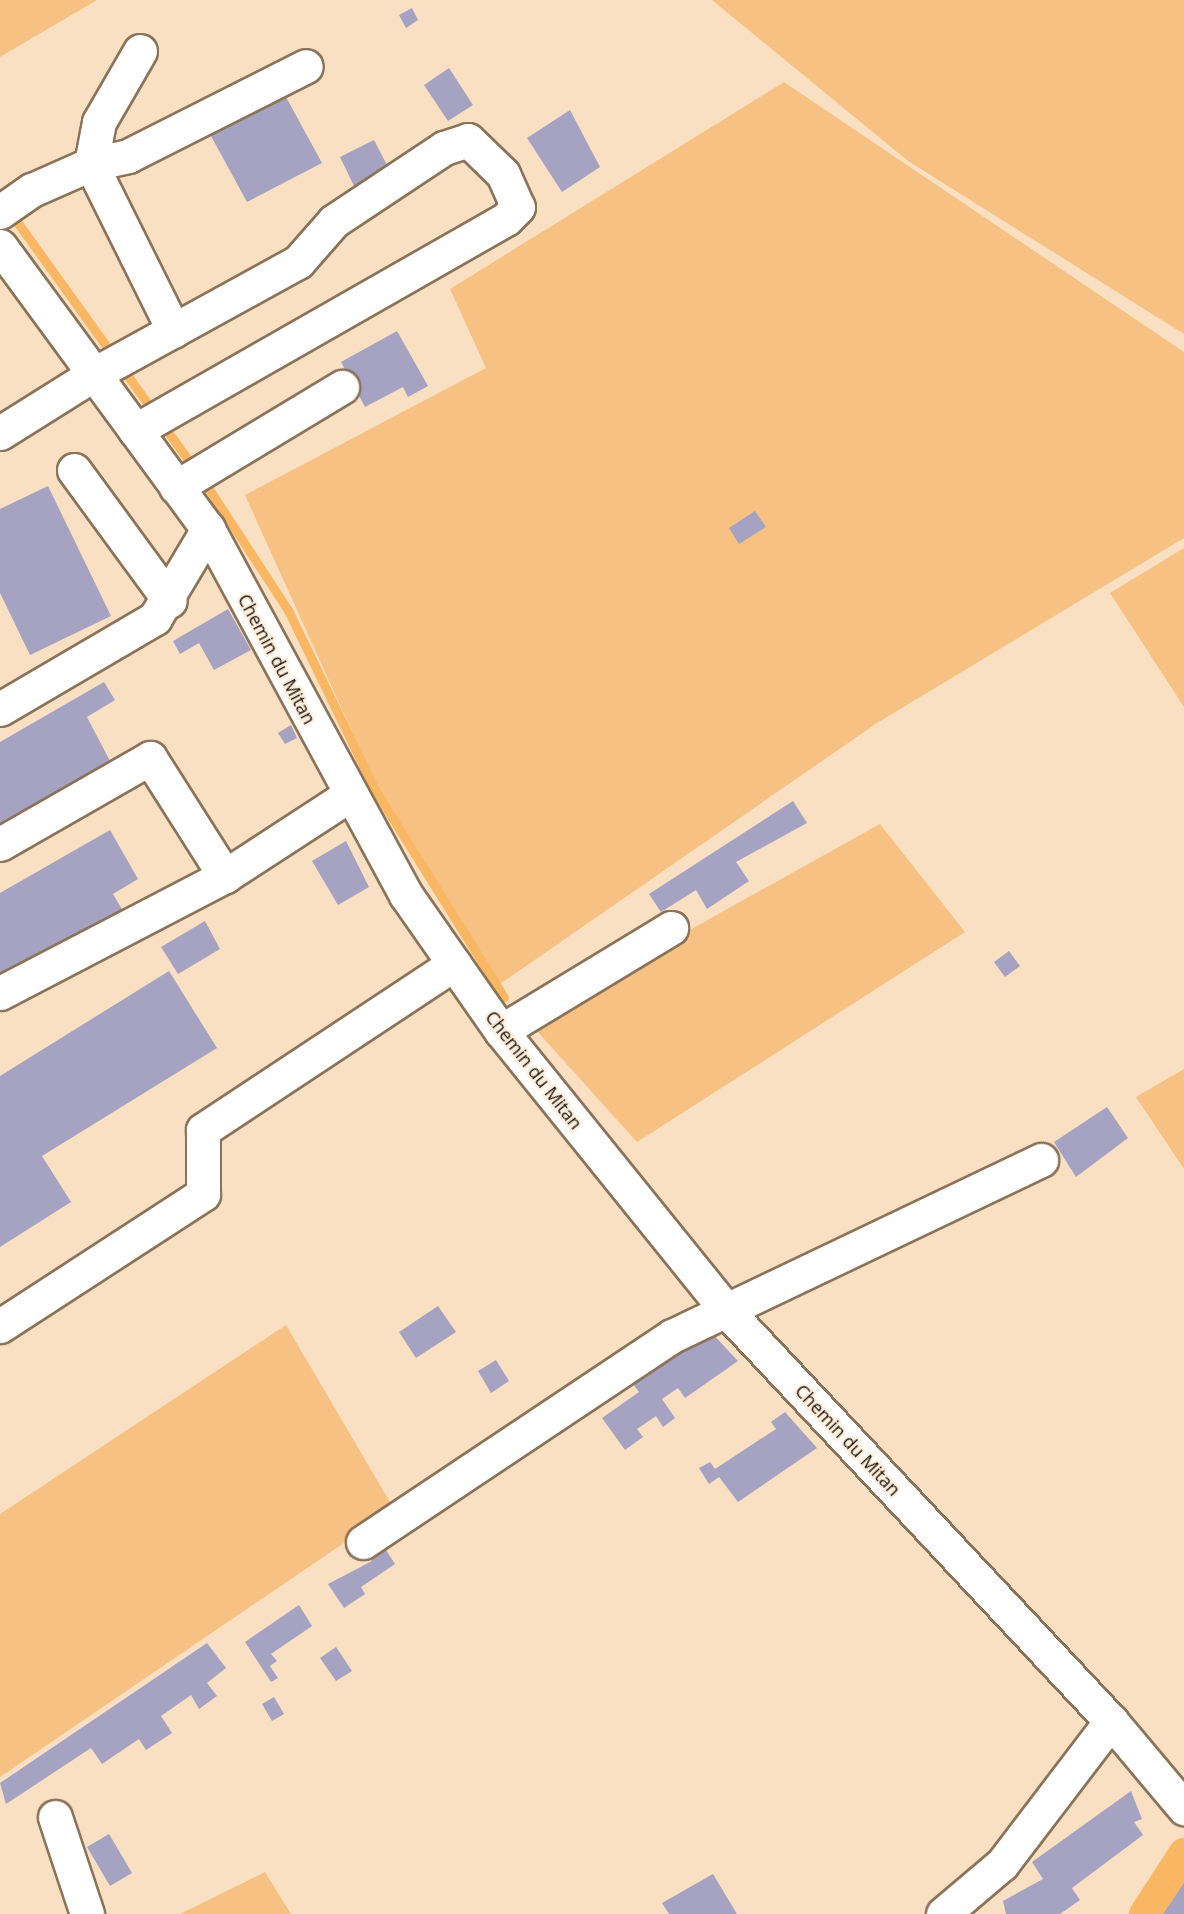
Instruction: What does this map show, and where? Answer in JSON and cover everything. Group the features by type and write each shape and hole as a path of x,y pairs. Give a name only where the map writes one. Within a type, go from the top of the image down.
{"street":[{"path":"140,51 99,122 91,164 174,331"},
{"path":"0,212 32,190 91,164 128,156 306,66"},
{"path":"0,433 94,374 298,262 334,221 444,148 468,140 503,174 518,207 506,219 135,431"},
{"name":"Chemin du Mitan","path":"1,250 208,529 406,895 501,1031 725,1309 1111,1721 1184,1808"},
{"path":"176,487 342,387"},
{"path":"74,470 170,601"},
{"path":"2,701 155,618 170,601 208,529"},
{"path":"0,844 150,758 225,876"},
{"path":"0,993 225,876 351,794"},
{"path":"501,1031 671,928"},
{"path":"0,1326 203,1194 203,1130 454,964"},
{"path":"363,1542 672,1336 1041,1160"},
{"path":"943,1914 1002,1864 1111,1721"},
{"path":"55,1817 87,1914"}],"shaded area":[{"path":"0,0 97,0 0,57"},
{"path":"712,0 1184,0 1184,334 908,161"},
{"path":"784,82 1184,352 1184,538 877,723 500,984 378,789 245,495 486,368 450,289"},
{"path":"1184,548 1184,707 1110,593"},
{"path":"880,824 965,932 637,1142 535,1029 686,932"},
{"path":"1184,1069 1184,1169 1136,1097"},
{"path":"286,1325 394,1509 0,1777 0,1514"},
{"path":"265,1872 291,1914 180,1914"}],"building":[{"path":"412,8 418,20 406,28 399,15"},
{"path":"449,68 473,105 448,121 424,85"},
{"path":"280,86 322,163 247,202 205,125"},
{"path":"570,110 600,167 562,192 527,138"},
{"path":"374,140 389,169 354,186 340,157"},
{"path":"397,331 428,386 408,397 403,387 365,407 341,362"},
{"path":"48,486 111,616 30,655 0,593 0,509"},
{"path":"755,511 766,527 739,544 729,528"},
{"path":"228,609 251,650 214,670 199,643 180,654 173,641"},
{"path":"104,682 115,700 87,717 110,761 0,825 0,742"},
{"path":"291,725 297,738 285,744 278,733"},
{"path":"793,801 807,823 736,862 749,881 707,909 696,890 661,912 649,894"},
{"path":"110,830 138,879 113,894 123,911 0,981 0,893"},
{"path":"346,841 369,887 338,905 312,861"},
{"path":"205,921 220,949 178,974 161,947"},
{"path":"1009,951 1020,966 1005,977 994,962"},
{"path":"169,971 217,1048 42,1156 71,1202 0,1247 0,1076"},
{"path":"1107,1107 1128,1138 1076,1177 1054,1142"},
{"path":"438,1306 456,1332 416,1358 399,1332"},
{"path":"709,1330 738,1361 685,1398 678,1388 662,1399 675,1418 663,1427 656,1416 637,1429 643,1437 625,1450 602,1418 639,1392 633,1384"},
{"path":"496,1360 509,1381 491,1393 478,1371"},
{"path":"785,1412 817,1448 738,1502 719,1477 709,1484 699,1468 710,1462 715,1469 776,1429 771,1422"},
{"path":"384,1547 395,1564 361,1587 365,1594 344,1608 328,1584 372,1561 369,1557"},
{"path":"299,1605 312,1626 271,1654 277,1661 270,1666 278,1678 271,1682 245,1642"},
{"path":"207,1643 226,1668 207,1683 217,1696 199,1709 191,1695 161,1716 172,1733 146,1750 139,1739 102,1764 91,1748 6,1804 0,1783"},
{"path":"336,1647 352,1671 336,1681 320,1658"},
{"path":"274,1697 284,1714 272,1721 262,1704"},
{"path":"1131,1791 1142,1819 1134,1822 1143,1835 1072,1888 1080,1900 1060,1914 1006,1914 1003,1901 1043,1879 1032,1862"},
{"path":"109,1834 132,1873 110,1886 87,1847"},
{"path":"713,1874 737,1914 669,1914 662,1903"},
{"path":"1184,1883 1184,1914 1163,1914"}],"waterway":[{"path":"10,212 209,489 288,610 375,790 504,997"},
{"path":"1145,1914 1184,1854"}]}
